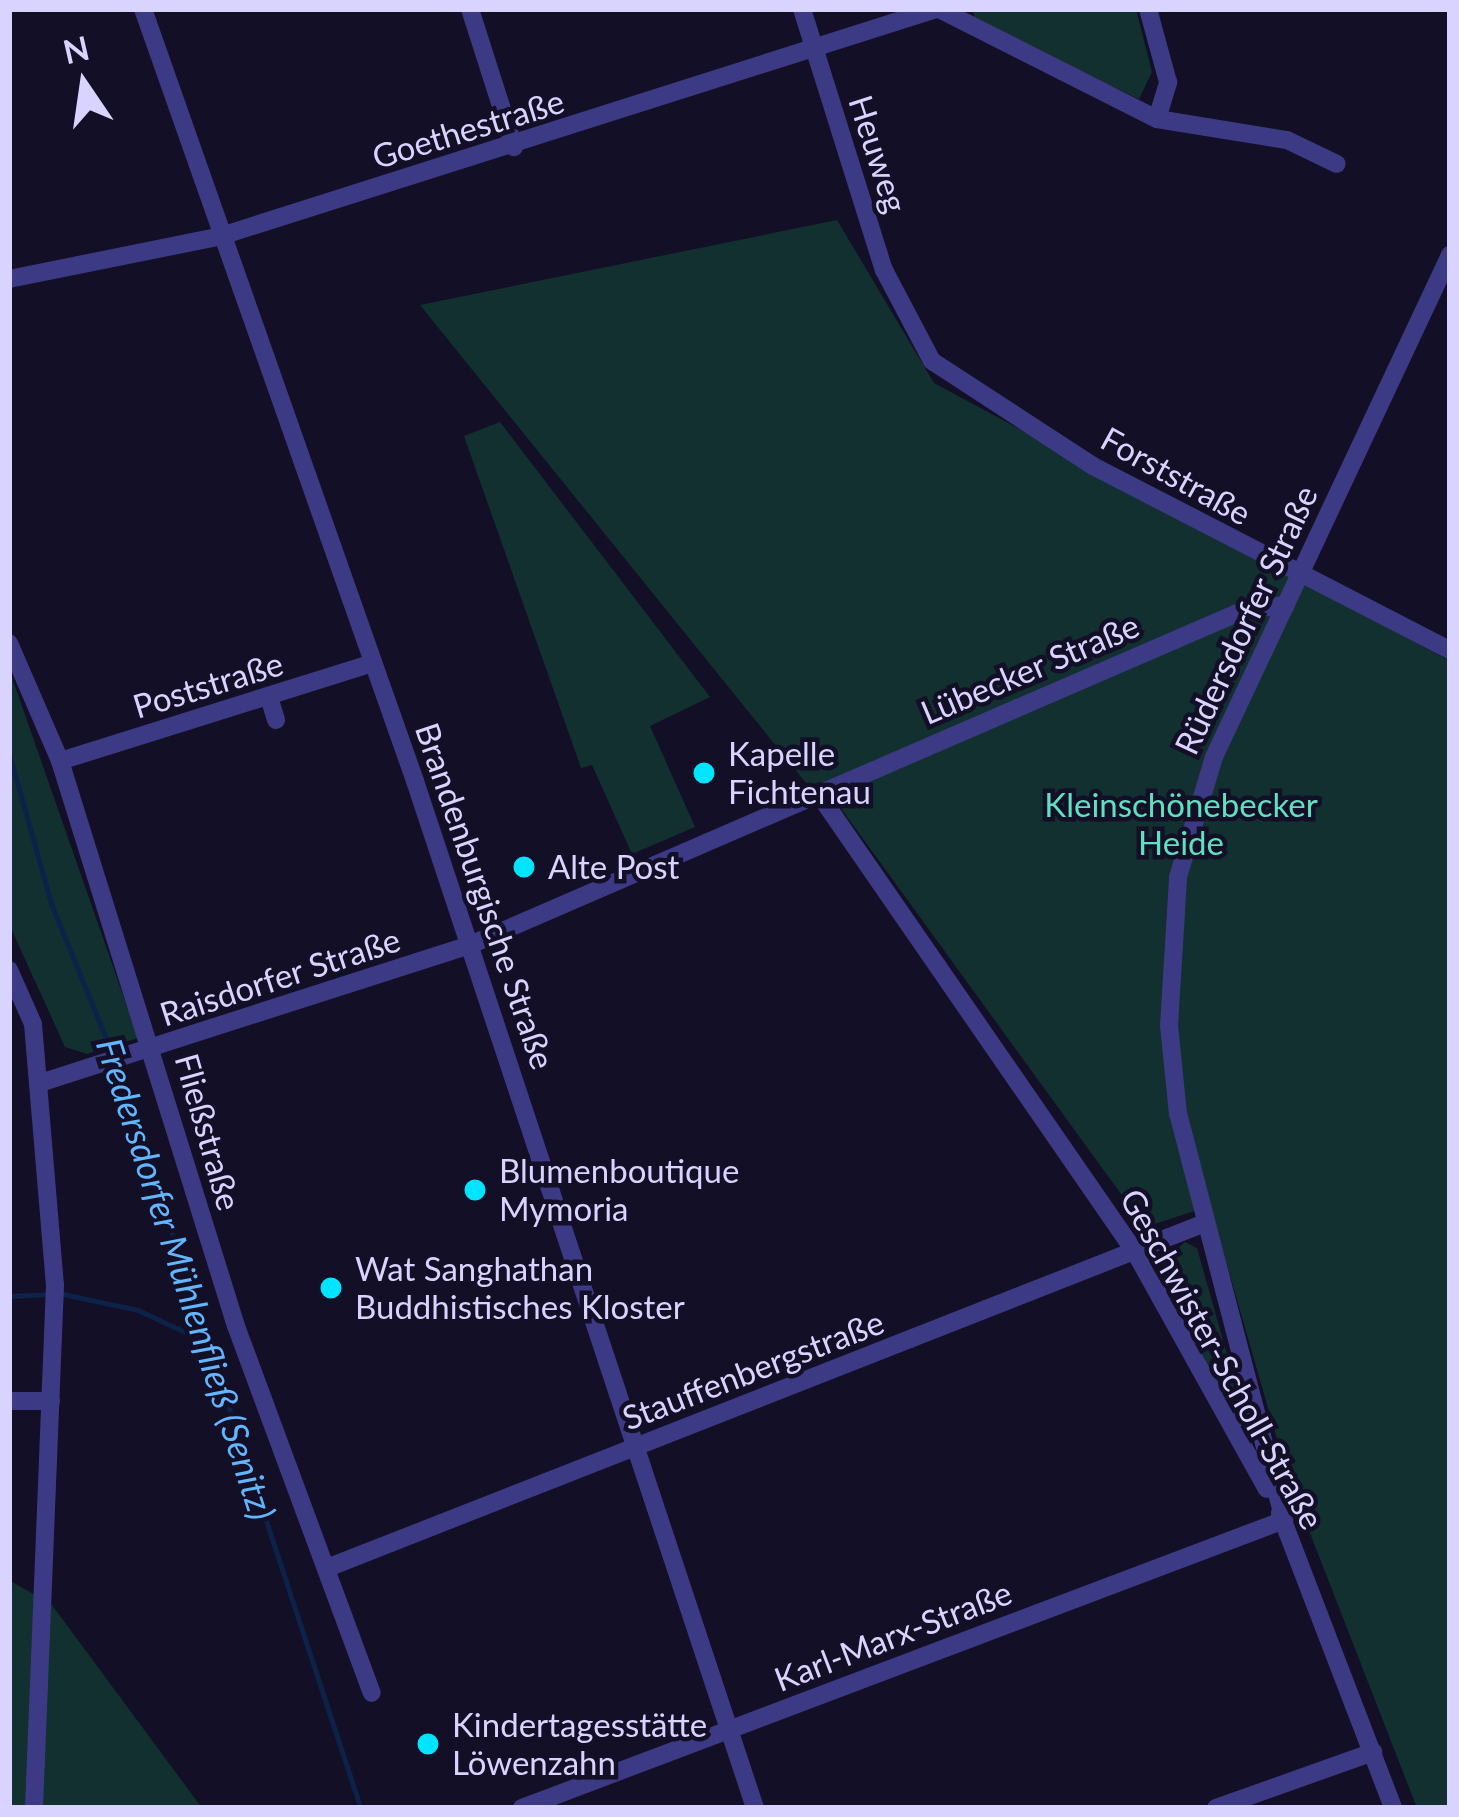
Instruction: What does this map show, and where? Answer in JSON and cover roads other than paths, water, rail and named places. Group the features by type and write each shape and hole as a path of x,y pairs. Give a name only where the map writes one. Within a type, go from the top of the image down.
{"street":[{"name":"Brandenburgische Straße","path":"143,9 218,237 470,946 755,1808"},
{"path":"470,9 514,147"},
{"name":"Heuweg","path":"802,9 902,315"},
{"name":"Goethestraße","path":"9,279 218,237 938,9 1157,119 1287,140 1337,164"},
{"path":"1148,9 1168,82 1157,119"},
{"name":"Rüdersdorfer Straße","path":"1284,1520 1200,1226 1169,1026 1178,877 1197,798 1450,255"},
{"name":"Forststraße","path":"902,315 932,361 1006,411 1299,578 1450,650"},
{"name":"Lübecker Straße","path":"470,946 1244,610 1286,605"},
{"name":"Fließstraße","path":"9,644 60,761 154,1051 216,1266 372,1693"},
{"name":"Poststraße","path":"60,761 372,663"},
{"path":"269,697 277,720"},
{"name":"Geschwister-Scholl-Straße","path":"818,793 1135,1252 1284,1520 1393,1808"},
{"name":"Raisdorfer Straße","path":"40,1084 129,1060 470,946"},
{"path":"9,970 33,1024 55,1292 34,1808"},
{"name":"Stauffenbergstraße","path":"327,1568 1200,1226"},
{"path":"9,1401 51,1402"},
{"name":"Karl-Marx-Straße","path":"522,1808 1284,1520"},
{"path":"1216,1808 1373,1752"}],"waterway":[{"path":"9,752 52,905 112,1052"},
{"name":"Fredersdorfer Mühlenfließ (Senitz)","path":"116,1063 361,1808"},
{"path":"9,1296 51,1294"},
{"path":"63,1294 138,1310 209,1343"}],"place":[{"name":"Kapelle Fichtenau","path":"704,773"},
{"name":"Alte Post","path":"524,867"},
{"name":"Blumenboutique Mymoria","path":"475,1190"},
{"name":"Wat Sanghathan Buddhistisches Kloster","path":"331,1288"},
{"name":"Kindertagesstätte Löwenzahn","path":"428,1744"}],"park label":[{"name":"Kleinschönebecker Heide","path":"1181,824"}]}
